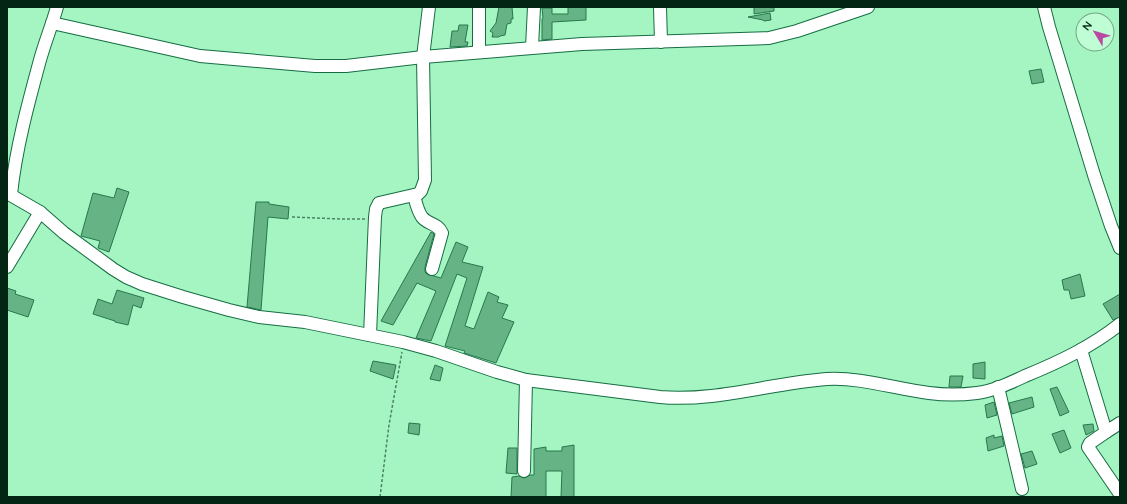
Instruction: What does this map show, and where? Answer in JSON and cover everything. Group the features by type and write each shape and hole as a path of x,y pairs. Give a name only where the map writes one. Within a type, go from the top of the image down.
{"street":[{"path":"57,7 10,168 9,193 40,212 64,233 126,277 142,284 229,310 259,316 305,322 403,342 526,380 678,399 699,398 797,382 828,379 862,382 949,395 977,393 998,387 1035,372 1081,350 1099,340 1120,324"},
{"path":"370,335 376,208 379,203 414,196 422,191 426,180 423,57 429,7"},
{"path":"479,7 479,52"},
{"path":"532,47 534,7"},
{"path":"660,7 661,42"},
{"path":"52,24 193,55 315,66 346,66 532,47 613,42 661,42 769,38 797,31 868,7"},
{"path":"1044,7 1048,27 1094,175 1120,248"},
{"path":"414,196 422,217 439,227 442,233 432,269"},
{"path":"7,267 40,212"},
{"path":"1081,350 1106,432"},
{"path":"524,471 526,380"},
{"path":"998,387 1022,489"},
{"path":"1120,423 1090,443 1088,446 1120,494"}],"path":[{"path":"292,216 361,220 375,218"},
{"path":"380,497 389,425 403,342"}],"building":[{"path":"499,7 512,7 513,19 511,19 511,23 507,24 505,35 492,37 493,33 490,31 496,23"},
{"path":"568,7 586,7 586,20 552,22 552,39 542,40 542,8 552,8 552,14 568,14"},
{"path":"754,7 774,7 774,11 754,14"},
{"path":"770,13 771,20 764,21 748,17"},
{"path":"459,25 468,25 465,42 468,42 467,46 450,47 452,31 458,31"},
{"path":"1041,69 1044,82 1032,84 1029,71"},
{"path":"117,188 129,192 109,252 98,248 100,241 81,236 93,193 114,198"},
{"path":"256,202 269,202 269,204 289,207 288,219 268,217 261,310 247,307"},
{"path":"431,232 434,234 425,267 425,272 427,274 441,278 456,242 468,247 462,262 483,267 465,326 474,329 488,292 499,297 497,302 508,305 502,318 514,322 496,363 464,353 465,351 445,346 467,278 457,274 431,341 416,338 436,291 417,283 393,325 381,321"},
{"path":"1080,274 1085,296 1071,299 1069,290 1064,290 1062,280"},
{"path":"7,288 16,291 15,294 34,300 28,317 7,310"},
{"path":"117,290 144,298 141,308 133,305 128,325 93,314 98,299 112,304"},
{"path":"1120,294 1120,317 1113,320 1103,304"},
{"path":"373,361 396,365 393,379 370,371"},
{"path":"985,362 985,379 973,378 973,364"},
{"path":"435,365 443,368 440,381 430,379"},
{"path":"950,376 963,376 961,387 949,387"},
{"path":"1057,387 1069,412 1060,416 1050,389"},
{"path":"1032,397 1034,407 1012,414 1009,403"},
{"path":"994,402 997,415 987,418 985,405"},
{"path":"409,423 420,424 419,435 408,433"},
{"path":"1093,424 1094,431 1086,435 1083,425"},
{"path":"1064,430 1071,448 1060,453 1052,434"},
{"path":"994,435 994,438 1002,436 1004,446 988,451 986,438"},
{"path":"574,445 574,497 561,497 562,471 546,471 546,497 511,497 512,477 519,476 524,478 534,475 534,449 546,447 546,451 562,451 562,447"},
{"path":"508,448 517,448 517,474 506,473"},
{"path":"1032,451 1037,464 1025,468 1021,454"}]}
